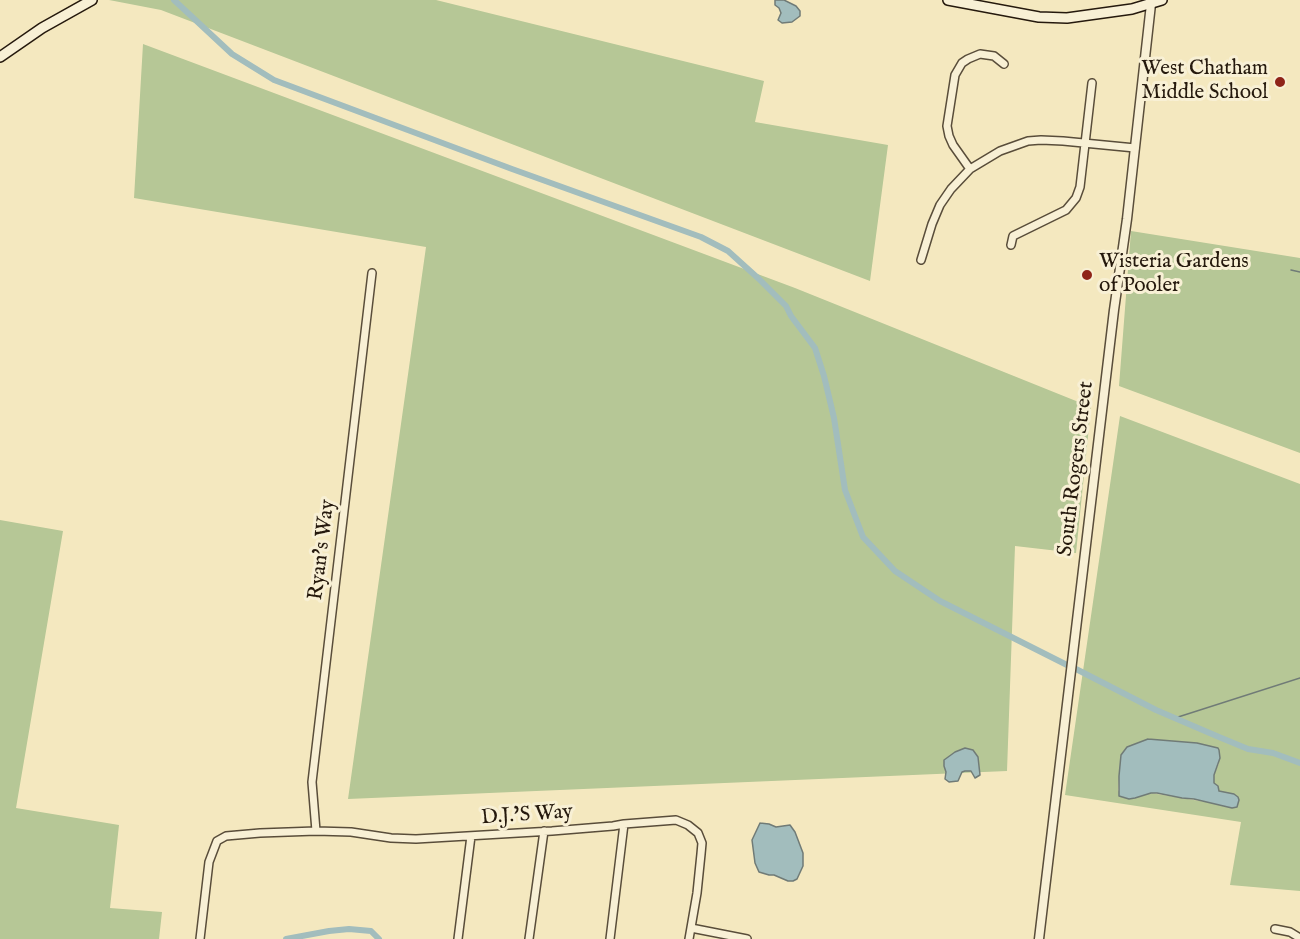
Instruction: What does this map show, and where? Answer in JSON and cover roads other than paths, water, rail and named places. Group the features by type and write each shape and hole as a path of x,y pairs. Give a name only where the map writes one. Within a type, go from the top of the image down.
{"main road":[{"path":"0,57 42,28 92,0"},
{"path":"948,0 1039,17 1067,18 1109,13 1162,0"}],"street":[{"name":"South Rogers Street","path":"1039,939 1151,4"},
{"path":"970,169 956,151 947,126 955,75 962,63 975,56 987,54 994,56 1004,64"},
{"path":"1011,245 1013,237 1066,210 1076,198 1080,187 1092,83"},
{"path":"921,260 932,224 951,189 970,169 1000,150 1028,141 1052,140 1135,148"},
{"name":"Ryan's Way","path":"316,831 312,779 372,273"},
{"name":"D.J.'S Way","path":"200,939 209,862 217,841 226,836 316,831 416,839 676,820 688,825 698,833 702,843 698,893 689,939"},
{"path":"610,939 624,824"},
{"path":"529,939 544,831"},
{"path":"458,939 471,836"},
{"path":"691,928 747,939"},
{"path":"1275,929 1290,932 1300,938"}],"water":[{"path":"775,0 784,0 796,6 800,11 800,16 792,22 782,23 778,20 781,13 775,5"},
{"path":"1148,739 1197,743 1218,748 1220,758 1214,775 1214,783 1218,786 1219,791 1238,797 1237,807 1232,808 1157,793 1129,799 1119,796 1121,755 1127,747"},
{"path":"965,748 973,750 978,757 980,775 975,778 971,771 965,771 962,772 958,781 949,782 945,779 944,760"},
{"path":"760,823 776,827 790,825 795,832 803,853 803,866 797,879 788,881 759,872 755,863 752,840"}],"waterway":[{"path":"174,0 232,54 274,80 701,237 728,251 786,306 815,348 834,418 845,490 863,537 895,571 940,601 1067,665"},
{"path":"1291,270 1300,272"},
{"path":"1076,669 1156,710 1219,737 1248,749 1273,753 1300,763"},
{"path":"1175,718 1300,678"},
{"path":"286,939 349,929 371,931 379,939"}],"place":[{"name":"West Chatham Middle School","path":"1280,82"},
{"name":"Wisteria Gardens of Pooler","path":"1087,275"}]}
